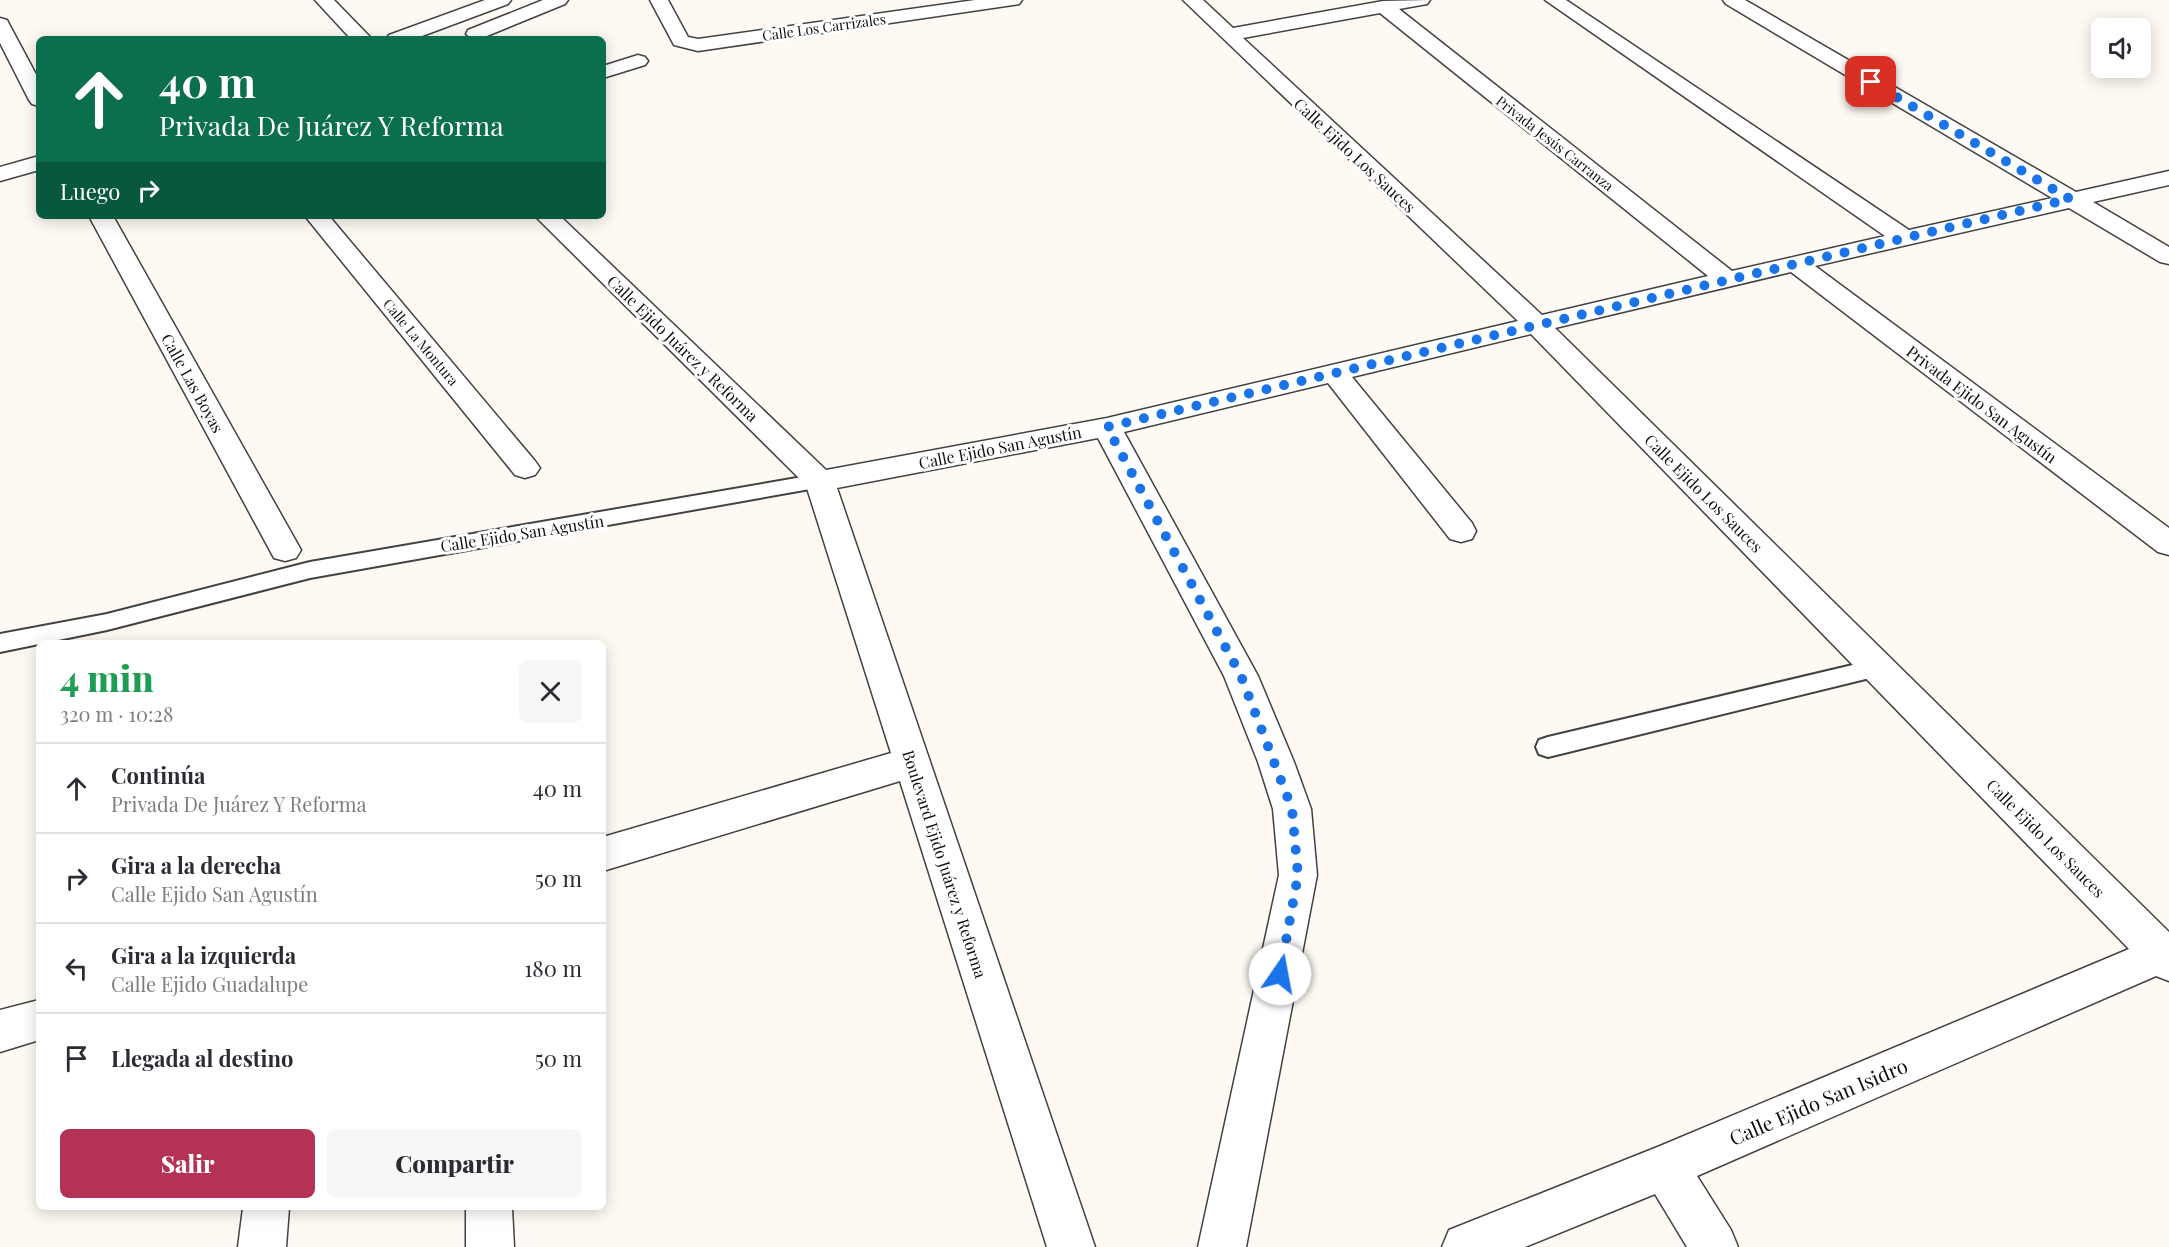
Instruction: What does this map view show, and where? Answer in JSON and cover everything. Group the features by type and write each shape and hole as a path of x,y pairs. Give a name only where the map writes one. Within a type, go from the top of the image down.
{"street":[{"path":"324,0 359,36"},
{"path":"404,36 502,0"},
{"path":"467,36 560,0"},
{"name":"Calle Los Carrizales","path":"659,0 681,41 698,45 1013,0"},
{"name":"Calle Ejido Los Sauces","path":"1192,0 1537,325 2166,956"},
{"path":"1228,35 1421,0"},
{"path":"1554,0 1904,238"},
{"path":"1732,0 2169,257"},
{"name":"Privada Jesús Carranza","path":"1383,6 1727,279"},
{"path":"0,24 36,94"},
{"path":"606,71 638,61"},
{"path":"0,153 36,144"},
{"path":"0,174 36,164"},
{"name":"Calle Ejido San Agustín","path":"820,481 1107,427 1795,263 2169,178"},
{"name":"Calle Las Boyas","path":"103,219 285,550"},
{"name":"Calle La Montura","path":"319,219 525,468"},
{"name":"Calle Ejido Juárez y Reforma","path":"550,219 820,481"},
{"name":"Privada Ejido San Agustín","path":"1795,263 2169,544"},
{"path":"1335,374 1461,531"},
{"path":"1107,427 1241,676 1292,809 1298,875 1222,1247"},
{"name":"Boulevard Ejido Juárez y Reforma","path":"820,481 1071,1247"},
{"path":"606,853 912,762"},
{"name":"Calle Ejido San Isidro","path":"1466,1247 1665,1167 2166,956"},
{"path":"0,1031 36,1021"},
{"path":"1665,1167 1714,1247"},
{"path":"262,1247 266,1210"},
{"path":"489,1210 490,1247"}],"lane":[{"name":"Calle Ejido San Agustín","path":"0,643 107,622 342,564 820,481"},
{"path":"1548,747 1878,668"}],"route":[{"path":"1280,974 1298,875 1292,809 1276,762 1241,676 1107,427 2070,199 1871,82"}]}
